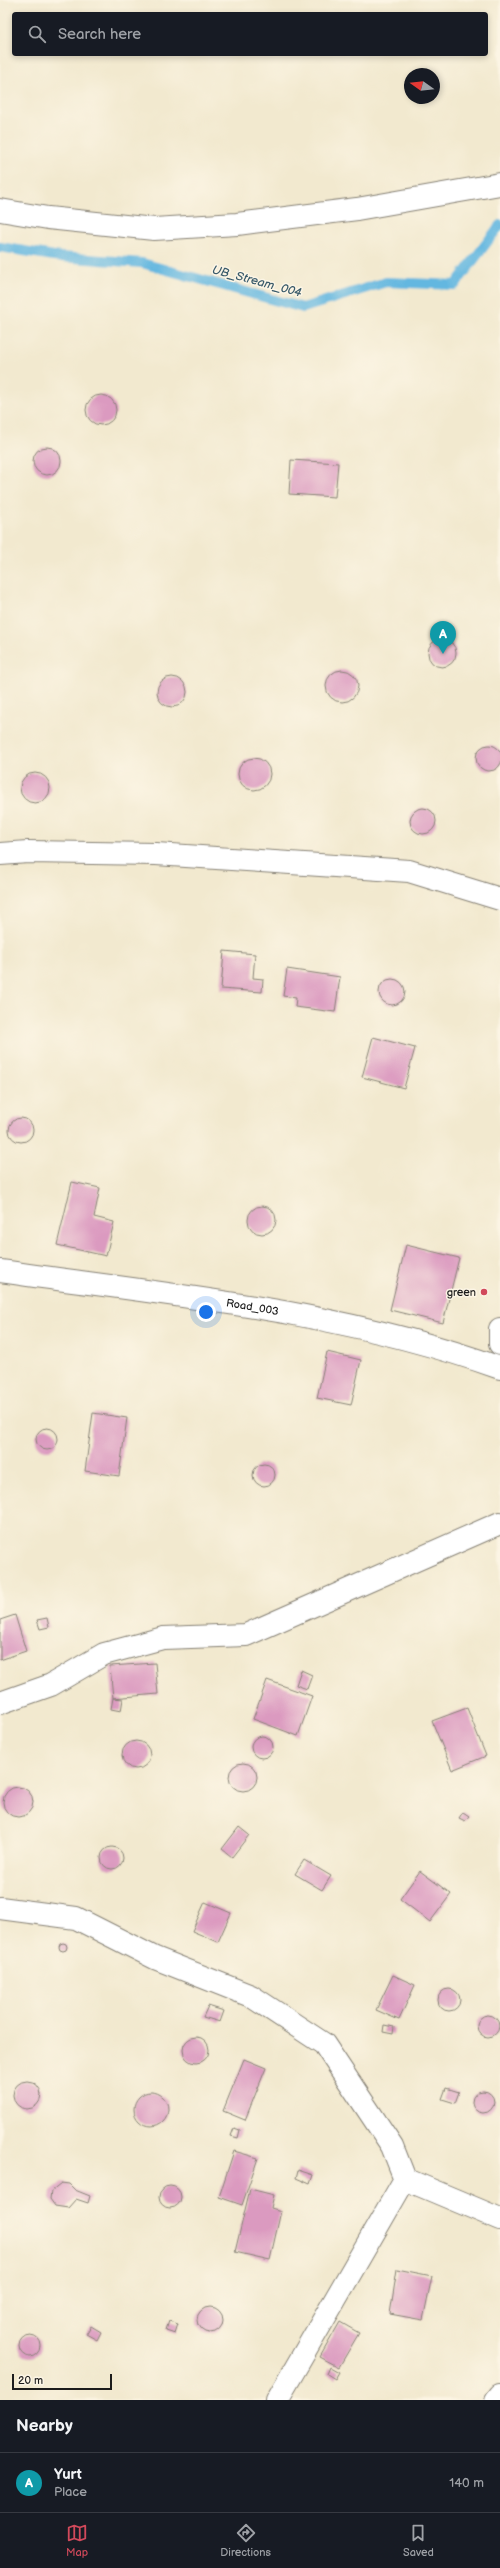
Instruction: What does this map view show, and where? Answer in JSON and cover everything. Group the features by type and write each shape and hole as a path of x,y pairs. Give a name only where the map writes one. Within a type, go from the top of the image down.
{"street":[{"path":"0,210 48,218 162,228 237,224 349,210 500,184"},
{"path":"0,854 28,852 156,854 409,872 500,899"},
{"name":"Road_003","path":"0,1271 310,1316 446,1349 500,1368"},
{"path":"500,1329 500,1344"},
{"path":"0,1703 51,1685 104,1654 163,1638 246,1635 500,1523"},
{"path":"0,1908 76,1918 156,1958 251,1996 324,2044 392,2146 405,2179 500,2219"},
{"path":"277,2400 405,2179"},
{"path":"496,2400 500,2395"}],"building":[{"path":"101,395 112,399 116,410 112,421 101,425 90,421 86,410 90,399"},
{"path":"47,447 57,451 61,461 57,471 47,475 37,471 33,461 37,451"},
{"path":"291,460 338,463 335,497 289,494"},
{"path":"442,639 448,640 452,643 455,647 455,659 452,663 448,666 442,667 436,666 432,663 429,659 428,653 429,647 432,643 436,640"},
{"path":"339,670 345,670 354,674 358,686 354,698 345,702 339,702 330,698 326,689 326,683 330,674"},
{"path":"172,677 183,681 187,692 183,703 172,707 161,703 157,692 161,681"},
{"path":"489,745 498,749 501,753 501,763 498,767 489,771 480,767 476,758 480,749"},
{"path":"251,758 257,758 267,765 270,774 269,780 263,787 257,790 251,790 241,783 238,777 238,771 245,761"},
{"path":"35,773 46,777 50,788 46,799 35,803 24,799 20,788 24,777"},
{"path":"423,808 432,812 436,821 432,830 423,834 414,830 410,821 414,812"},
{"path":"224,951 255,954 253,978 263,979 262,992 221,989"},
{"path":"287,969 340,977 335,1012 295,1007 296,998 283,996"},
{"path":"392,979 401,983 405,992 401,1001 392,1005 383,1001 379,992 383,983"},
{"path":"373,1037 415,1048 404,1088 362,1077"},
{"path":"21,1118 30,1121 33,1130 30,1139 21,1142 12,1139 9,1130 12,1121"},
{"path":"72,1182 100,1188 94,1217 114,1222 106,1256 57,1245"},
{"path":"262,1206 272,1210 276,1220 272,1230 262,1234 252,1230 248,1220 252,1210"},
{"path":"406,1245 459,1258 443,1323 390,1310"},
{"path":"327,1352 361,1360 351,1405 317,1398"},
{"path":"93,1413 127,1418 119,1476 85,1471"},
{"path":"43,1428 51,1428 58,1435 58,1443 51,1450 43,1450 36,1443 36,1435"},
{"path":"260,1464 268,1464 275,1471 275,1479 268,1486 260,1486 253,1479 253,1471"},
{"path":"15,1615 26,1651 0,1660 0,1620"},
{"path":"47,1618 49,1627 40,1629 37,1620"},
{"path":"155,1663 158,1694 113,1698 110,1666"},
{"path":"301,1670 312,1675 307,1689 296,1685"},
{"path":"267,1680 312,1696 298,1736 253,1719"},
{"path":"113,1698 123,1699 121,1711 111,1709"},
{"path":"467,1708 486,1756 452,1770 432,1721"},
{"path":"258,1736 266,1736 273,1743 273,1751 266,1758 258,1758 251,1751 251,1743"},
{"path":"136,1741 146,1745 150,1755 146,1765 136,1769 126,1765 122,1755 126,1745"},
{"path":"243,1763 253,1767 257,1777 253,1787 243,1791 233,1787 229,1777 233,1767"},
{"path":"18,1787 29,1791 33,1802 29,1813 18,1817 7,1813 3,1802 7,1791"},
{"path":"463,1812 469,1816 465,1821 459,1818"},
{"path":"239,1827 249,1835 232,1857 222,1849"},
{"path":"108,1847 116,1847 123,1854 123,1862 116,1869 108,1869 101,1862 101,1854"},
{"path":"304,1860 331,1876 322,1890 295,1874"},
{"path":"420,1871 451,1894 430,1922 400,1899"},
{"path":"205,1902 231,1913 218,1942 192,1931"},
{"path":"63,1943 66,1944 66,1950 63,1951 60,1950 59,1947 60,1944"},
{"path":"393,1975 415,1985 399,2020 376,2010"},
{"path":"445,1989 453,1989 460,1996 460,2004 453,2011 445,2011 438,2004 438,1996"},
{"path":"208,2006 224,2011 220,2022 203,2017"},
{"path":"484,2015 492,2015 499,2022 499,2030 492,2037 484,2037 477,2030 477,2022"},
{"path":"384,2025 394,2027 393,2034 383,2032"},
{"path":"196,2037 205,2041 209,2050 205,2059 196,2063 187,2059 183,2050 187,2041"},
{"path":"244,2059 266,2068 245,2120 223,2111"},
{"path":"27,2081 33,2082 37,2085 40,2089 40,2101 37,2105 33,2108 27,2109 21,2108 17,2105 14,2101 13,2095 14,2089 17,2085 21,2082"},
{"path":"446,2088 459,2092 455,2103 442,2099"},
{"path":"479,2091 487,2091 494,2098 494,2106 487,2113 479,2113 472,2106 472,2098"},
{"path":"148,2092 154,2092 158,2093 165,2099 168,2109 167,2116 161,2123 154,2126 148,2126 144,2125 137,2119 134,2112 134,2106 135,2102 141,2095"},
{"path":"234,2128 240,2130 238,2138 231,2136"},
{"path":"234,2151 258,2158 242,2205 219,2197"},
{"path":"298,2170 313,2175 310,2184 296,2178"},
{"path":"61,2183 69,2184 75,2190 90,2196 88,2203 76,2199 68,2208 55,2206 50,2199 51,2191"},
{"path":"166,2186 174,2186 181,2193 181,2201 174,2208 166,2208 159,2201 159,2193"},
{"path":"250,2189 274,2195 271,2208 281,2211 270,2260 235,2252"},
{"path":"397,2269 432,2276 423,2320 390,2314"},
{"path":"210,2307 219,2311 223,2320 219,2329 210,2333 201,2329 197,2320 201,2311"},
{"path":"169,2321 178,2324 175,2333 166,2330"},
{"path":"340,2322 359,2333 339,2367 320,2357"},
{"path":"91,2326 101,2332 97,2340 86,2334"},
{"path":"26,2335 34,2335 41,2342 41,2350 34,2357 26,2357 19,2350 19,2342"},
{"path":"330,2367 339,2372 335,2379 327,2374"}],"waterway":[{"name":"UB_Stream_004","path":"0,247 60,257 142,263 303,308 386,282 455,285 500,225"}],"place":[{"name":"Yurt","path":"443,654"},
{"name":"green","path":"484,1292"}]}
